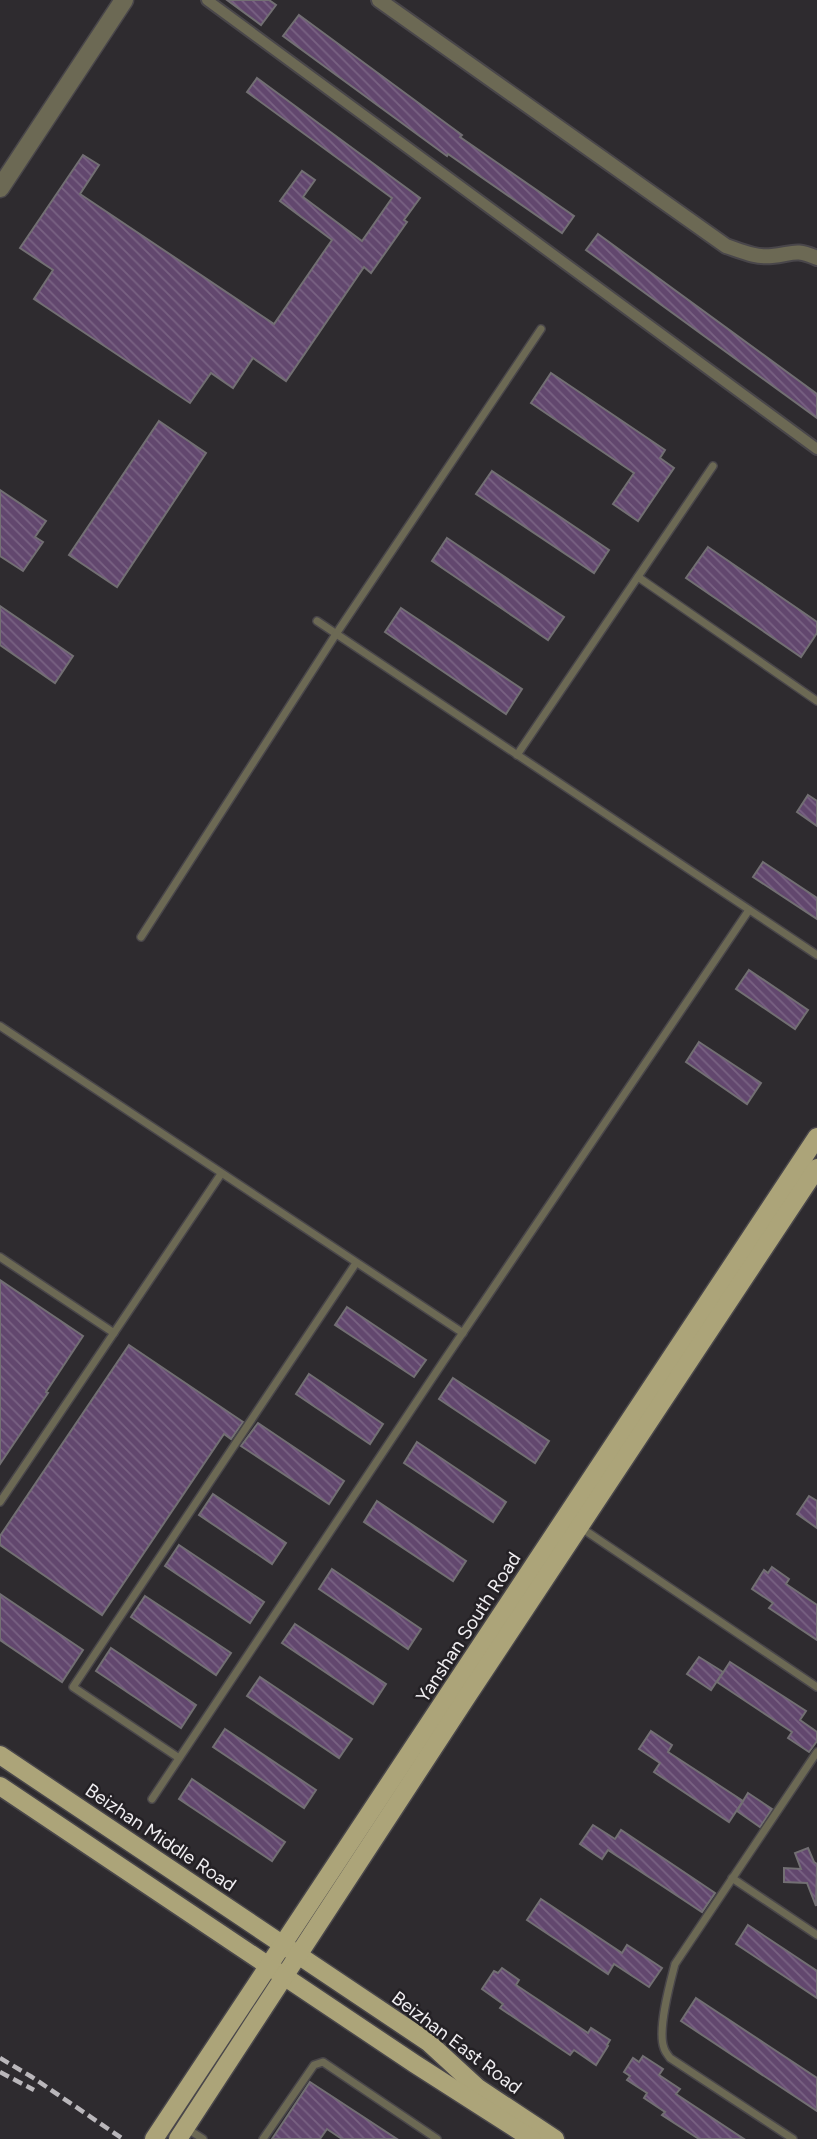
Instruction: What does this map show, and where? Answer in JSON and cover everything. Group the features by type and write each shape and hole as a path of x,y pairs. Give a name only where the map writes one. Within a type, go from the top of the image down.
{"main road":[{"name":"Yanshan South Road","path":"154,2139 817,1137"},
{"name":"Yanshan South Road","path":"182,2133 817,1168"},
{"name":"Beizhan Middle Road","path":"0,1755 299,1955"},
{"path":"0,1786 284,1976"},
{"name":"Beizhan East Road","path":"299,1955 428,2042 478,2088 555,2139"},
{"name":"Beizhan East Road","path":"284,1976 532,2139"}],"street":[{"path":"0,188 124,0"},
{"path":"207,0 817,449"},
{"path":"379,0 726,246 752,255 771,256 802,251 817,258"}],"lane":[{"path":"141,937 337,634 541,329"},
{"path":"517,755 713,466"},
{"path":"638,577 817,701"},
{"path":"317,621 817,955"},
{"path":"152,1799 749,910"},
{"path":"0,1026 463,1333"},
{"path":"0,1502 221,1174"},
{"path":"0,1257 114,1333"},
{"path":"179,1758 73,1687 356,1263"},
{"path":"580,1527 817,1688"},
{"path":"793,2139 670,2058 664,2048 662,2034 675,1964 817,1752"},
{"path":"732,1878 817,1935"},
{"path":"263,2139 314,2065 323,2062 437,2139"},
{"path":"182,2133 203,2139"}],"building":[{"path":"227,0 269,0 276,5 261,25"},
{"path":"299,15 462,135 460,137 574,216 562,233 448,154 447,156 283,36"},
{"path":"257,78 420,198 404,220 407,222 371,273 364,267 286,381 253,358 233,388 211,373 190,403 34,299 53,270 20,248 83,155 99,165 80,194 274,324 332,240 280,201 302,171 315,180 303,197 362,241 392,198 247,92"},
{"path":"598,234 817,394 817,418 586,250"},
{"path":"551,373 665,450 660,458 674,468 638,521 613,504 634,473 531,403"},
{"path":"159,421 206,453 117,587 69,555"},
{"path":"492,471 609,550 594,573 476,494"},
{"path":"0,490 46,521 35,537 43,542 23,571 0,556"},
{"path":"447,538 564,617 548,640 432,561"},
{"path":"708,547 817,622 817,633 801,657 686,578"},
{"path":"0,606 73,656 55,683 0,645"},
{"path":"401,608 522,689 506,714 385,632"},
{"path":"808,795 817,801 817,826 797,812"},
{"path":"763,862 817,898 817,919 753,877"},
{"path":"749,970 808,1010 795,1029 736,989"},
{"path":"699,1042 761,1083 747,1104 686,1062"},
{"path":"0,1280 83,1336 0,1464"},
{"path":"347,1307 426,1360 414,1377 335,1325"},
{"path":"129,1345 243,1422 231,1439 224,1434 102,1615 0,1545 0,1536"},
{"path":"309,1374 383,1424 370,1444 296,1394"},
{"path":"453,1378 549,1441 535,1463 439,1399"},
{"path":"258,1423 344,1481 329,1504 241,1446"},
{"path":"417,1442 506,1502 493,1522 404,1463"},
{"path":"213,1494 286,1543 272,1564 199,1515"},
{"path":"809,1496 817,1501 817,1528 797,1514"},
{"path":"377,1501 466,1561 453,1581 364,1522"},
{"path":"179,1545 264,1602 250,1623 165,1566"},
{"path":"772,1567 789,1579 786,1584 817,1605 817,1640 769,1608 773,1603 752,1589 764,1570 768,1573"},
{"path":"332,1569 421,1629 408,1649 319,1589"},
{"path":"0,1594 83,1650 62,1682 0,1640"},
{"path":"145,1596 231,1653 216,1675 131,1617"},
{"path":"295,1624 386,1684 373,1704 282,1643"},
{"path":"111,1648 196,1705 181,1728 96,1671"},
{"path":"699,1657 723,1672 711,1690 687,1674"},
{"path":"730,1662 806,1711 800,1720 817,1732 817,1741 809,1752 788,1738 792,1732 717,1682"},
{"path":"260,1677 352,1739 339,1758 247,1696"},
{"path":"225,1729 316,1790 304,1808 213,1747"},
{"path":"651,1731 672,1745 668,1752 743,1801 729,1822 654,1772 660,1763 639,1749"},
{"path":"192,1779 285,1842 272,1861 179,1799"},
{"path":"748,1793 772,1809 760,1827 737,1811"},
{"path":"593,1825 615,1839 621,1830 715,1893 702,1912 608,1850 602,1859 580,1844"},
{"path":"808,1848 817,1864 816,1906 807,1883 784,1882 784,1868 801,1869 795,1853"},
{"path":"541,1899 622,1953 627,1945 662,1968 649,1987 614,1964 608,1974 527,1920"},
{"path":"748,1925 817,1971 817,1998 736,1944"},
{"path":"502,1968 519,1980 516,1985 588,2033 591,2028 610,2040 596,2065 574,2050 570,2055 500,2008 503,2004 482,1989 494,1971 498,1973"},
{"path":"696,1998 817,2078 817,2111 681,2021"},
{"path":"643,2056 663,2069 659,2075 680,2089 676,2094 744,2139 699,2139 662,2115 665,2112 644,2098 647,2093 627,2080 630,2076 624,2072 633,2058 639,2062"},
{"path":"310,2082 397,2139 342,2139 327,2129 320,2139 272,2139"}],"railway":[{"path":"0,2058 123,2139"},
{"path":"0,2072 34,2090"}]}
